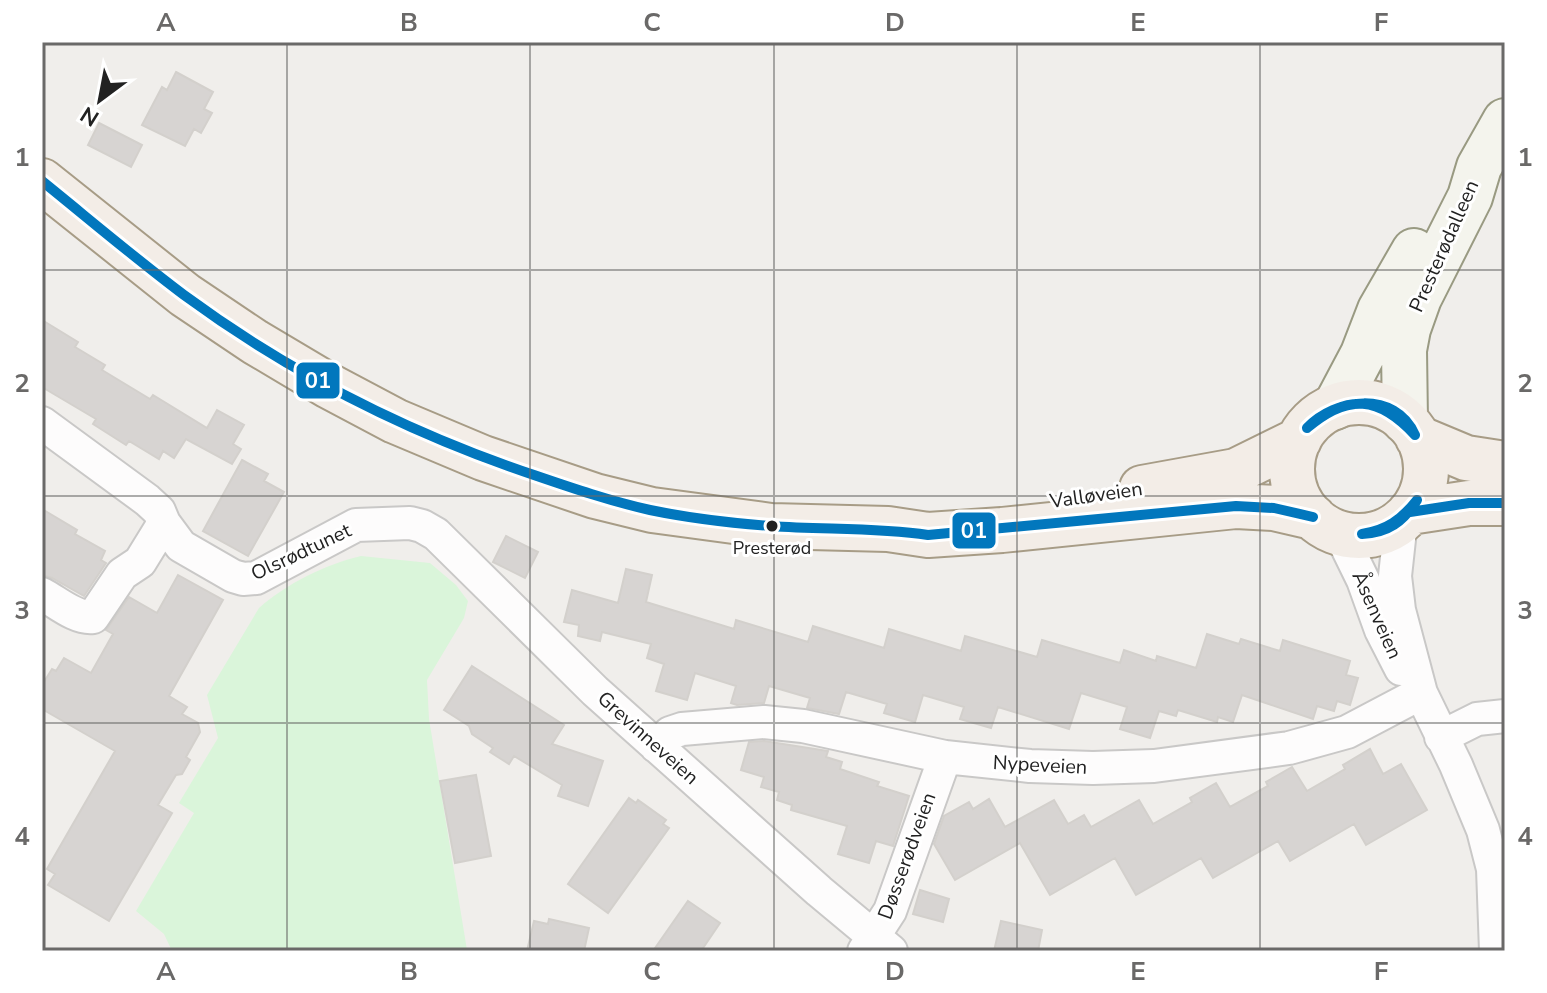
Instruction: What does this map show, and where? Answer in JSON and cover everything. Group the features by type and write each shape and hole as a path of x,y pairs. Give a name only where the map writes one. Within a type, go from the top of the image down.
{"main road":[{"name":"Presterødalleen","path":"1335,407 1363,354 1380,310 1401,273 1457,189 1495,149"},
{"name":"Presterødalleen","path":"1411,429 1404,350 1408,329 1419,298 1495,149"},
{"name":"Valløveien","path":"42,181 185,295 329,386 395,421 483,458 595,496 652,510 771,526 888,529 928,535 1244,506 1274,508 1326,525"},
{"path":"1411,429 1426,468 1419,499 1406,517 1387,530 1356,536 1326,525 1297,495 1292,467 1299,440 1308,426 1335,407 1364,402 1393,412 1411,429 1466,458 1505,464"},
{"name":"Valløveien","path":"888,529 926,517 1221,475 1249,466 1299,440"},
{"path":"1406,517 1469,503 1505,503"}],"street":[{"name":"Olsrødtunet","path":"42,423 147,500 159,511 181,546 243,579 256,578 356,525 410,523"},
{"name":"Åsenveien","path":"1406,517 1395,576 1398,598 1421,693 1483,830 1493,869 1496,951"},
{"path":"42,594 74,613 93,617 122,574 140,562 164,523"},
{"name":"Grevinneveien","path":"410,523 436,534 460,555 595,691 877,946"},
{"name":"Åsenveien","path":"1326,525 1363,580 1395,659 1421,693"},
{"name":"Nypeveien","path":"656,746 670,733 682,729 764,722 803,726 945,757 1030,766 1154,766 1289,748 1347,732 1421,693"},
{"path":"1441,737 1477,719 1505,716"},
{"name":"Døsserødveien","path":"877,946 945,757"}],"green space":[{"path":"361,556 430,563 456,585 468,601 464,618 427,680 429,719 467,950 470,951 172,951 164,934 136,911 194,813 179,803 218,738 207,695 259,608 307,576"}],"building":[{"path":"176,72 213,92 204,109 212,113 201,133 194,129 185,146 142,125 162,87 167,90"},
{"path":"99,123 142,145 131,167 88,145"},
{"path":"42,320 78,342 75,347 105,365 102,370 150,399 153,395 207,428 217,410 244,425 233,444 241,449 232,464 186,439 174,458 163,451 159,459 129,441 126,445 93,424 96,419 42,387"},
{"path":"242,460 268,474 264,481 284,492 248,556 203,531"},
{"path":"42,509 77,530 75,534 105,551 101,560 106,563 84,596 42,575"},
{"path":"506,536 538,552 525,578 493,562"},
{"path":"626,569 652,575 646,602 734,629 736,620 808,642 813,626 884,648 889,629 961,651 965,636 1037,657 1042,640 1120,663 1124,650 1156,661 1157,656 1196,668 1207,634 1239,644 1241,639 1280,651 1283,640 1350,661 1346,675 1358,678 1350,705 1337,701 1334,711 1317,706 1313,719 1242,695 1233,722 1218,717 1217,722 1178,710 1176,716 1159,711 1150,738 1120,729 1127,707 1081,693 1069,729 998,707 991,728 960,719 964,707 923,695 915,722 884,713 887,704 846,692 839,714 807,708 810,698 769,686 764,703 737,705 731,703 736,686 695,673 687,700 656,691 664,664 647,658 651,644 602,632 600,641 578,636 579,625 564,622 572,590 618,603"},
{"path":"178,575 223,600 169,696 187,707 182,714 198,723 200,732 186,757 190,760 182,774 176,775 158,805 172,813 109,921 48,885 55,874 47,869 115,751 42,709 42,685 64,658 91,673 113,634 106,630 129,597 157,613"},
{"path":"472,666 564,725 552,744 603,761 588,806 558,796 562,785 514,756 509,764 490,752 493,748 472,734 469,726 444,710"},
{"path":"764,741 828,751 826,757 842,762 840,769 909,796 893,846 876,841 869,863 838,854 847,826 791,810 792,805 777,800 779,792 761,787 764,777 741,770 749,742"},
{"path":"1370,749 1383,774 1401,764 1427,810 1366,845 1354,824 1290,861 1278,841 1213,878 1201,858 1136,895 1115,858 1050,895 1020,843 955,880 934,844 944,816 969,802 973,809 989,799 1005,827 1054,800 1068,824 1084,815 1091,827 1139,800 1153,824 1192,802 1190,798 1216,783 1230,807 1268,786 1266,782 1292,767 1307,791 1345,769 1343,765"},
{"path":"476,775 491,856 455,863 440,781"},
{"path":"629,798 636,803 638,800 666,820 663,824 669,828 608,913 568,884"},
{"path":"920,890 949,899 943,922 913,914"},
{"path":"688,901 720,923 701,951 653,951"},
{"path":"549,919 589,928 584,951 527,951 534,921 548,924"},
{"path":"1001,921 1042,930 1038,951 994,951"}],"transit line":[{"name":"01","path":"42,181 184,295 308,375 441,440 620,503 741,523 928,535 1236,506 1274,508 1313,517"},
{"name":"01","path":"1307,428 1333,410 1364,403 1394,411 1406,421 1415,435"},
{"name":"01","path":"1307,428 1336,409 1363,404 1389,413 1415,435"},
{"name":"01","path":"1362,534 1393,523 1417,500"},
{"name":"01","path":"1362,534 1394,525 1417,500"},
{"name":"01","path":"1410,512 1469,503 1505,503"}],"place":[{"name":"Presterød","path":"772,526"}]}
